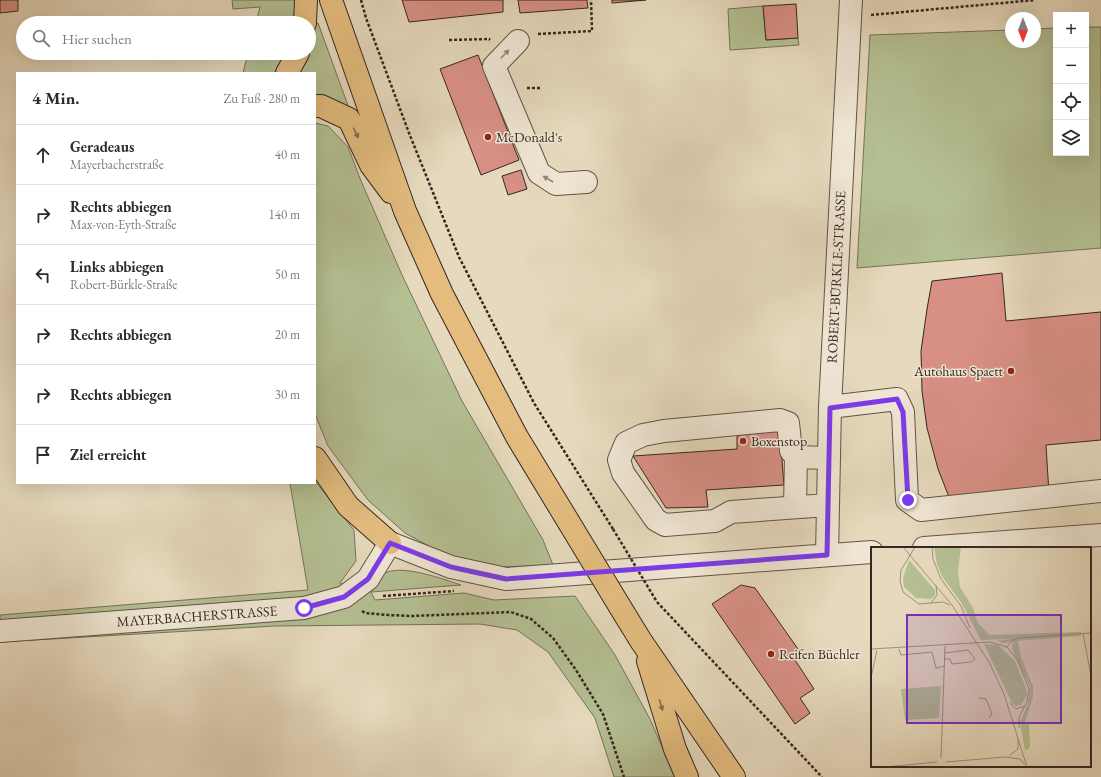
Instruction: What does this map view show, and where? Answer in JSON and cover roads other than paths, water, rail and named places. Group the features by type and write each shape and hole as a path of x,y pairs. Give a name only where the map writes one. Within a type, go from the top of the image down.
{"highway":[{"path":"305,16 306,0"},
{"path":"331,0 405,211 442,294 483,374 517,437 641,641 734,777"},
{"path":"288,72 294,60"},
{"path":"316,106 321,106 349,119 371,165 405,211"},
{"path":"316,459 348,506 390,543"},
{"path":"641,641 675,749 687,777"}],"street":[{"name":"ROBERT-BÜRKLE-STRASSE","path":"827,555 830,408 851,9"},
{"path":"528,38 494,66 538,173 556,184 586,182"},
{"path":"830,408 897,399 903,412 908,500 921,510 1101,491"},
{"path":"795,507 796,457 791,451 788,423 780,420 664,431 643,435 626,443 619,460 623,474 656,520 665,525 715,521 731,512 828,505"},
{"path":"796,457 829,458"},
{"path":"938,547 1101,535"},
{"path":"390,543 451,567 506,579 871,552"},
{"name":"MAYERBACHERSTRASSE","path":"0,631 304,608 344,597 350,593 368,579 390,543"}],"place":[{"name":"McDonald's","path":"488,137"},
{"name":"Autohaus Spaett","path":"1011,371"},
{"name":"Boxenstop","path":"743,441"},
{"name":"Reifen Büchler","path":"771,654"}]}
